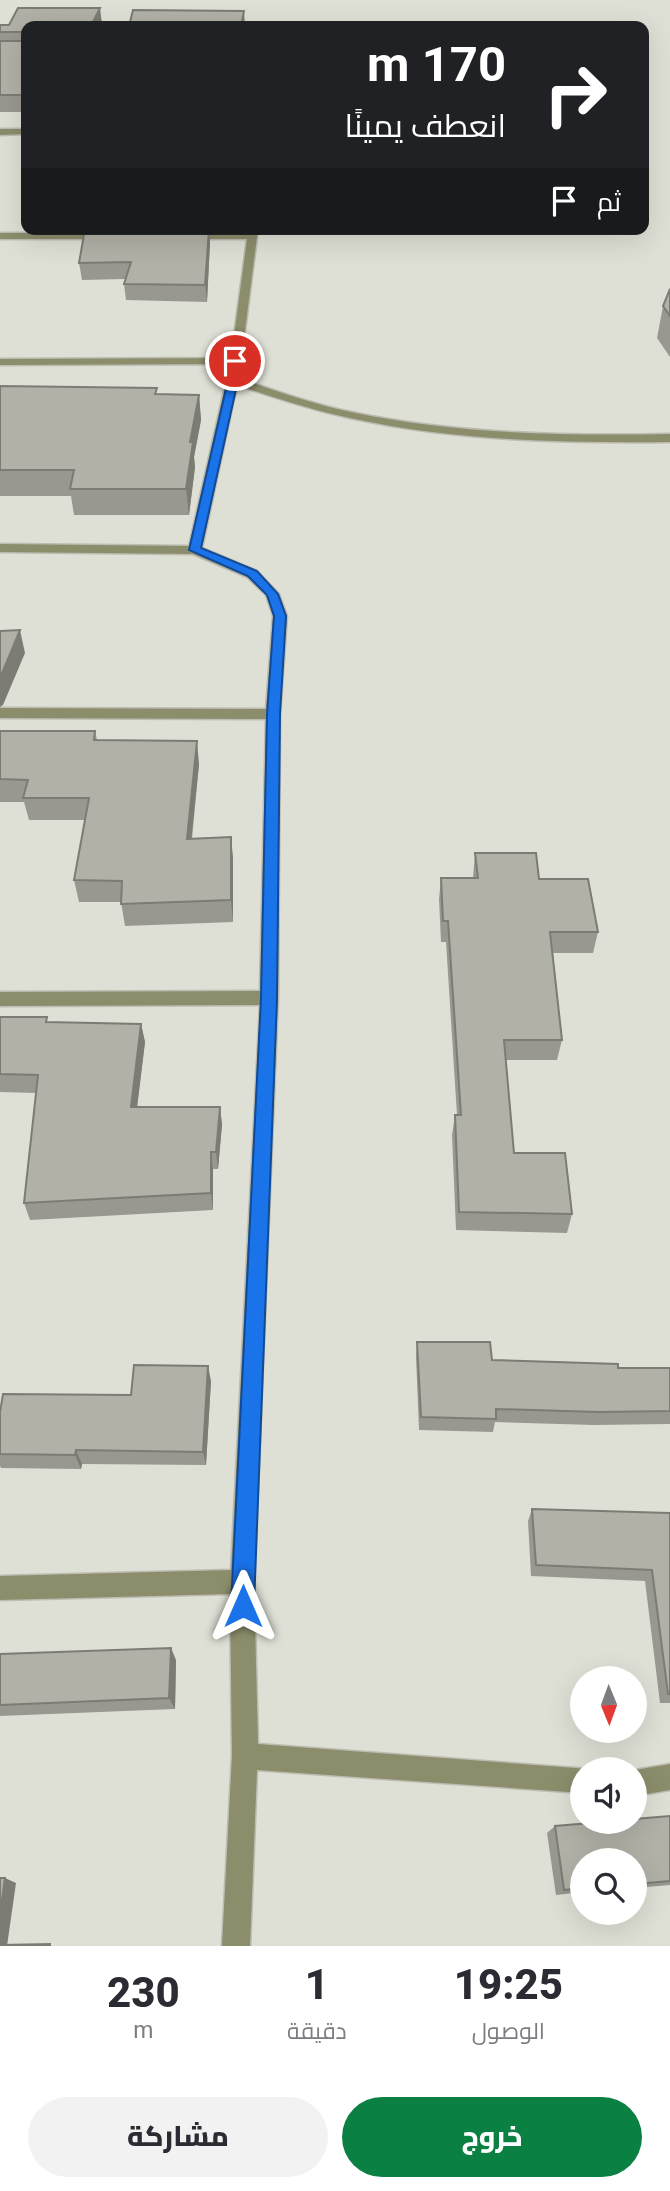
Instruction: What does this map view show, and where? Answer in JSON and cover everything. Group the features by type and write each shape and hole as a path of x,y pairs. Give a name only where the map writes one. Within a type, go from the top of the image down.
{"street":[{"path":"0,132 21,132"},
{"path":"172,236 199,235"},
{"path":"195,550 233,380 253,235"},
{"path":"0,236 118,236"},
{"path":"0,362 235,361"},
{"path":"233,380 349,414 449,432 549,439 670,438"},
{"path":"0,548 195,550 243,568 262,581 272,594 280,616 273,714 269,998 242,1582 245,1756 236,1946"},
{"path":"0,713 273,714"},
{"path":"0,999 269,998"},
{"path":"0,1588 242,1582"},
{"path":"245,1756 570,1779"},
{"path":"647,1781 670,1777"}],"building":[{"path":"18,8 100,8 94,21 21,21 21,32 0,32 0,25 9,25"},
{"path":"133,10 244,11 242,21 130,21"},
{"path":"0,41 21,41 21,95 0,95"},
{"path":"84,235 209,235 205,285 124,284 131,262 79,263"},
{"path":"670,289 670,316 663,306"},
{"path":"0,386 157,388 155,394 199,395 190,442 193,442 186,489 70,489 74,470 0,470"},
{"path":"20,630 0,678 0,631"},
{"path":"0,731 95,731 94,740 197,741 187,839 231,837 231,900 121,904 122,881 74,880 89,798 23,798 28,780 0,779"},
{"path":"475,853 536,853 539,879 588,879 598,932 550,932 562,1040 504,1040 514,1153 565,1153 572,1214 459,1212 455,1115 461,1115 448,921 443,921 441,878 478,878"},
{"path":"0,1017 47,1017 46,1022 141,1024 131,1107 220,1107 216,1152 211,1152 211,1193 24,1203 38,1075 0,1074"},
{"path":"417,1342 490,1342 492,1360 618,1364 618,1368 670,1368 670,1411 496,1409 496,1419 421,1417"},
{"path":"134,1365 208,1366 203,1452 76,1450 75,1455 0,1454 3,1394 131,1395"},
{"path":"532,1509 670,1513 670,1694 652,1570 536,1565"},
{"path":"171,1648 169,1698 0,1705 0,1654"},
{"path":"670,1816 670,1881 647,1883 647,1848 570,1848 570,1889 564,1890 555,1826 570,1825 570,1834 647,1834 647,1818"},
{"path":"0,1878 5,1878 0,1915"},
{"path":"0,1945 50,1946 0,1946"}],"route":[{"path":"235,361 195,550 243,568 262,581 272,594 280,616 273,714 269,998 243,1606"}]}
